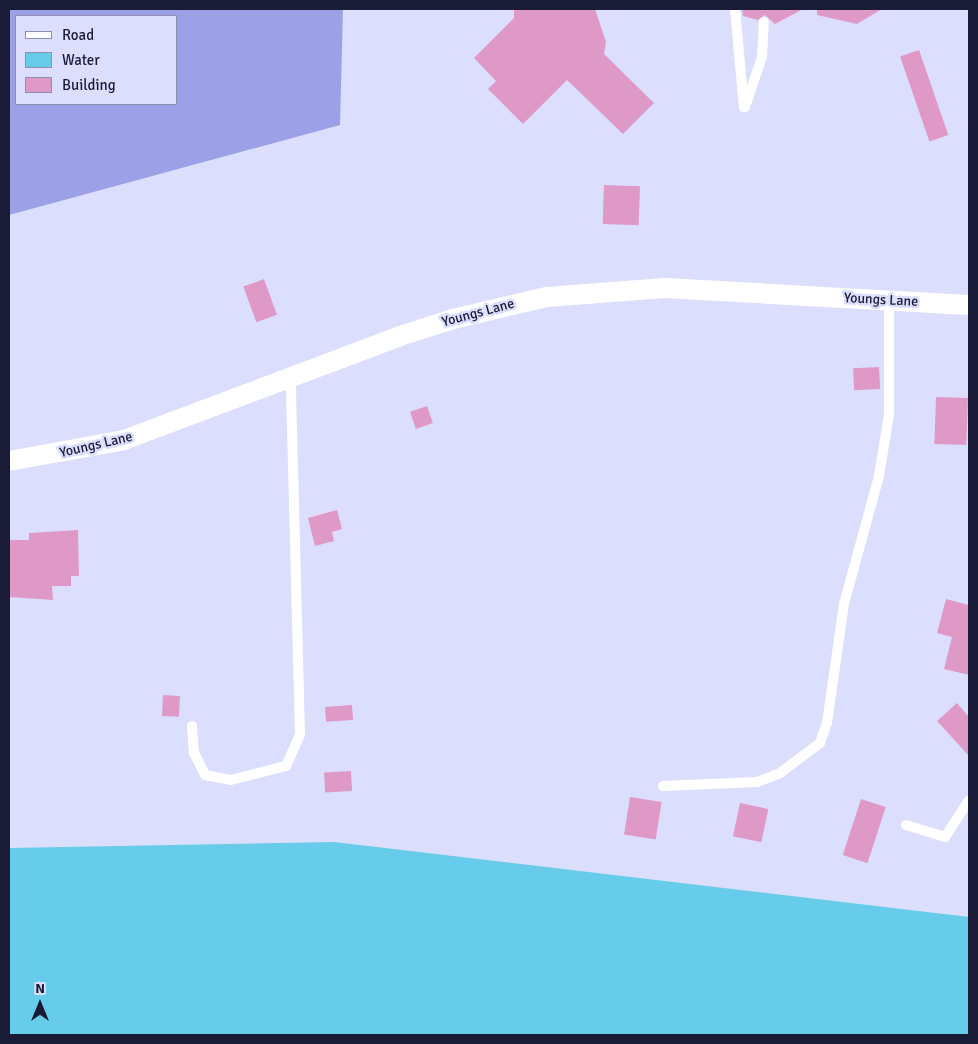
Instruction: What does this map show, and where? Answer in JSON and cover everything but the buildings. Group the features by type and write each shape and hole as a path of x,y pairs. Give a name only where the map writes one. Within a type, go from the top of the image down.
{"street":[{"name":"Youngs Lane","path":"9,461 124,440 453,319 546,297 665,288 969,305"}],"lane":[{"path":"735,9 744,108 762,57 764,22"},
{"path":"663,786 757,782 780,773 820,743 827,723 844,604 879,476 889,414 889,300"},
{"path":"192,726 194,753 205,775 231,780 286,766 300,734 291,378"},
{"path":"906,825 945,837 969,800"}],"shaded area":[{"path":"9,9 343,9 340,125 9,215"}],"water":[{"path":"334,842 969,917 969,1035 9,1035 9,848"}]}
